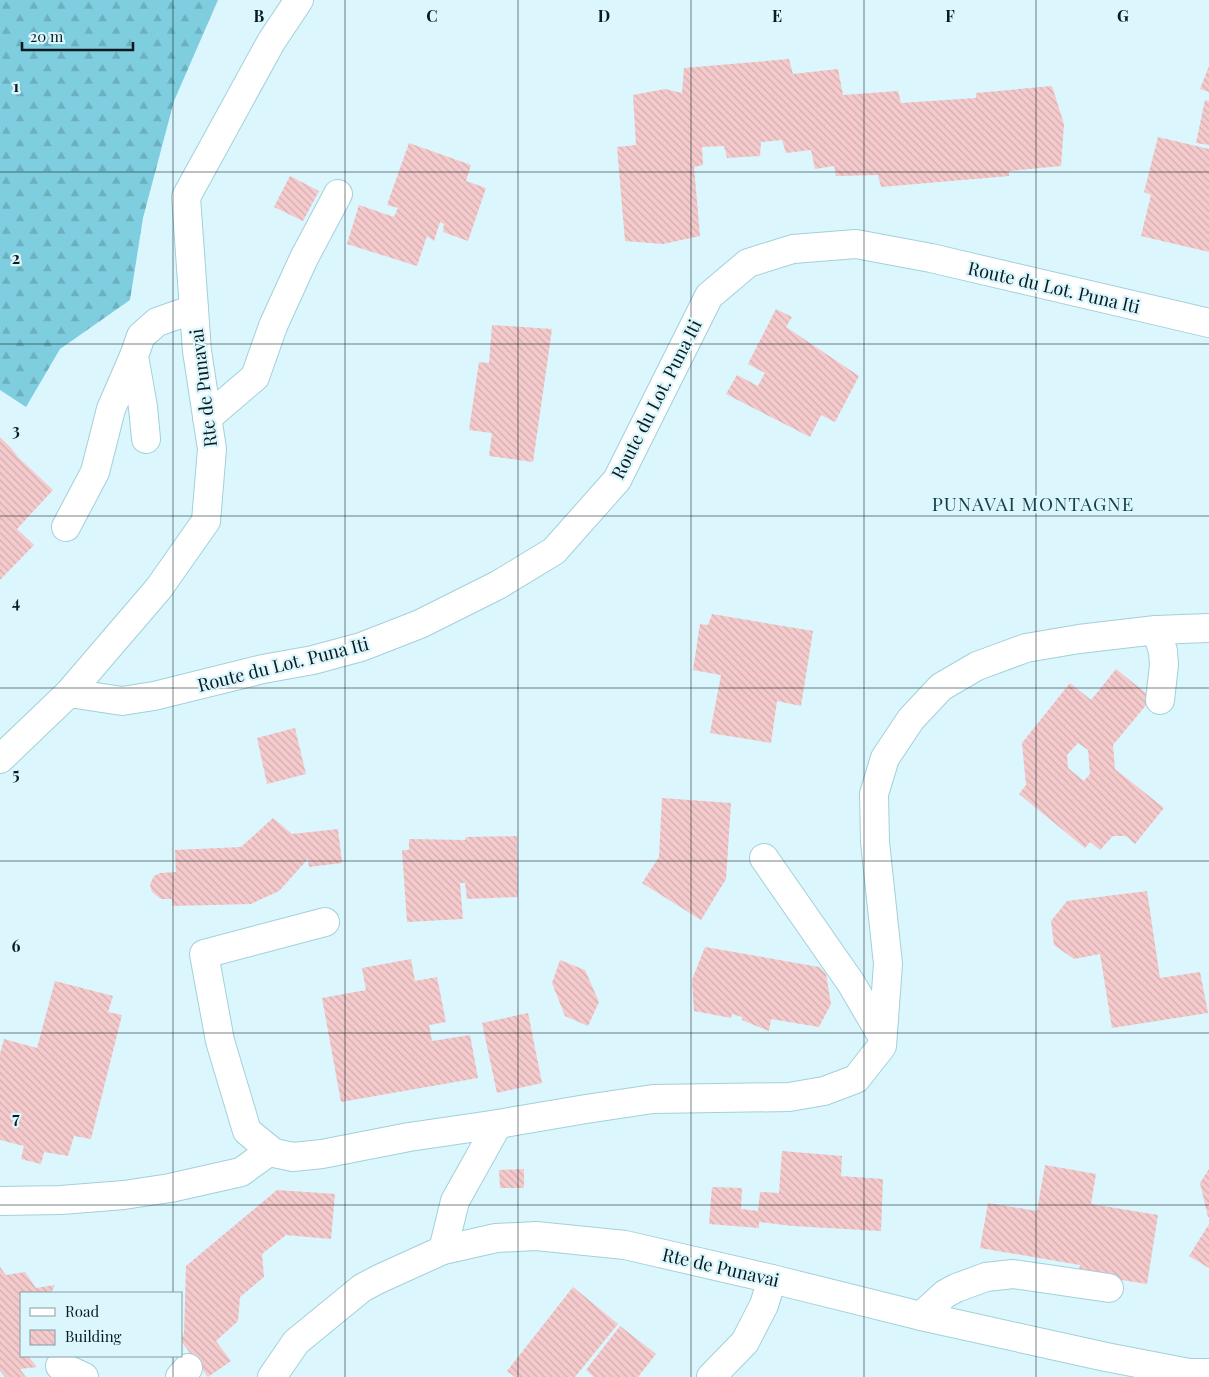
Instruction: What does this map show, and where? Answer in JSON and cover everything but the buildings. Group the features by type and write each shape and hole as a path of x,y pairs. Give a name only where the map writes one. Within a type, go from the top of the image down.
{"street":[{"name":"Rte de Punavai","path":"0,759 69,693 159,588 206,521 212,449 197,351 186,197 271,42 299,0"},
{"path":"207,418 255,377 273,326 304,258 338,194"},
{"name":"Route du Lot. Puna Iti","path":"69,693 122,701 154,696 263,669 314,660 362,647 420,624 498,585 538,561 554,551 617,480 709,296 748,263 793,248 856,244 932,258 1209,323"},
{"path":"66,527 96,472 111,409 141,336 157,322 194,309"},
{"path":"134,356 143,407 146,439"},
{"path":"325,922 204,954 220,1041 246,1131 274,1153 293,1157 322,1154 409,1137 653,1099 789,1097 824,1091 856,1079 882,1046 888,964 875,842 874,794 885,758 911,719 941,687 977,666 1026,648 1079,639 1156,630 1209,628"},
{"path":"1156,630 1164,658 1160,700"},
{"path":"764,858 852,983 882,1036"},
{"path":"443,1250 455,1201 498,1124"},
{"path":"0,1201 61,1200 170,1188 241,1172 270,1151"},
{"name":"Rte de Punavai","path":"272,1377 296,1342 362,1288 379,1279 443,1250 496,1238 542,1236 625,1245 921,1316 1106,1357 1189,1372 1209,1373"},
{"path":"921,1316 945,1294 986,1277 1013,1274 1109,1288"},
{"path":"711,1377 745,1342 764,1305 772,1279"}],"green space":[{"path":"0,0 218,0 174,101 143,218 130,300 60,349 26,407 0,390"}],"district":[{"name":"PUNAVAI MONTAGNE","path":"1033,503"}]}
